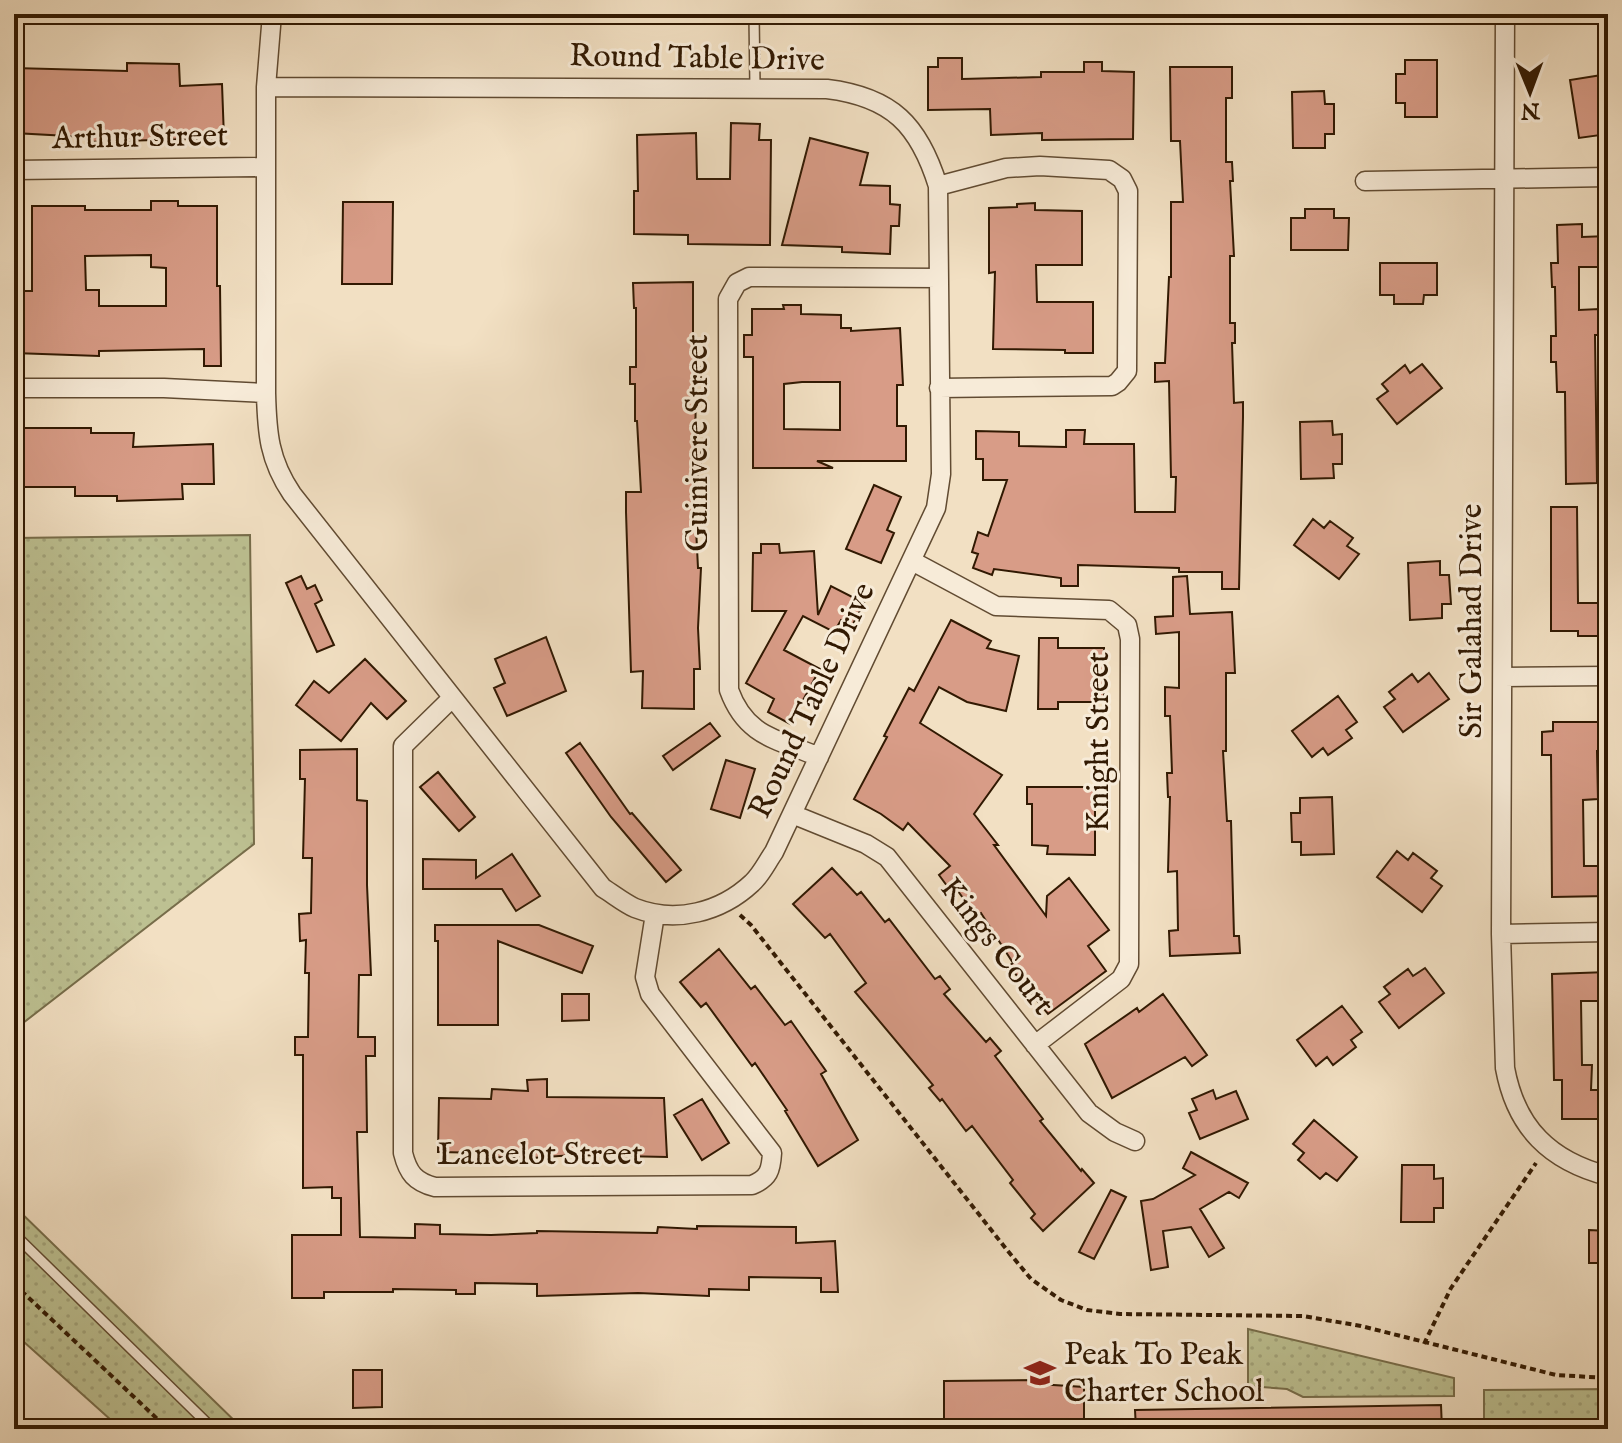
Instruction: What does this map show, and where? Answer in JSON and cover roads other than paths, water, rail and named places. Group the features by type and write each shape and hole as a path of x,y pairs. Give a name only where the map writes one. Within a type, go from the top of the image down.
{"street":[{"name":"Round Table Drive","path":"266,87 827,89 854,92 887,107 914,132 928,155 938,186 941,474 936,508 774,852 754,881 726,903 684,915 655,914 633,907 603,888 279,474 267,436 266,393 266,87 272,14"},
{"name":"Sir Galahad Drive","path":"1505,14 1501,481 1504,677 1501,934 1505,1068 1509,1090 1529,1127 1546,1149 1582,1169 1608,1176"},
{"path":"938,186 1006,168 1040,166 1109,170 1122,179 1128,191 1127,371 1118,382 1112,386 939,388"},
{"name":"Arthur Street","path":"14,170 266,167"},
{"path":"1365,181 1608,177"},
{"name":"Guinivere Street","path":"819,757 752,728 737,711 729,690 728,299 737,283 749,277 939,278"},
{"path":"14,388 164,388 266,393"},
{"name":"Knight Street","path":"912,561 996,606 1109,610 1127,625 1130,639 1129,964 1121,979 1035,1045"},
{"path":"1504,677 1608,676"},
{"name":"Lancelot Street","path":"452,698 403,746 403,1153 407,1171 421,1183 435,1187 752,1185 764,1180 771,1170 772,1153 650,994 645,977 655,914"},
{"name":"Kings Court","path":"792,814 866,844 887,857 1089,1113 1115,1132 1135,1141"},
{"path":"1501,934 1608,932"}],"lane":[{"path":"754,14 755,88"},
{"path":"14,1234 213,1429"}],"place":[{"name":"Peak To Peak Charter School","path":"1040,1373"}]}
